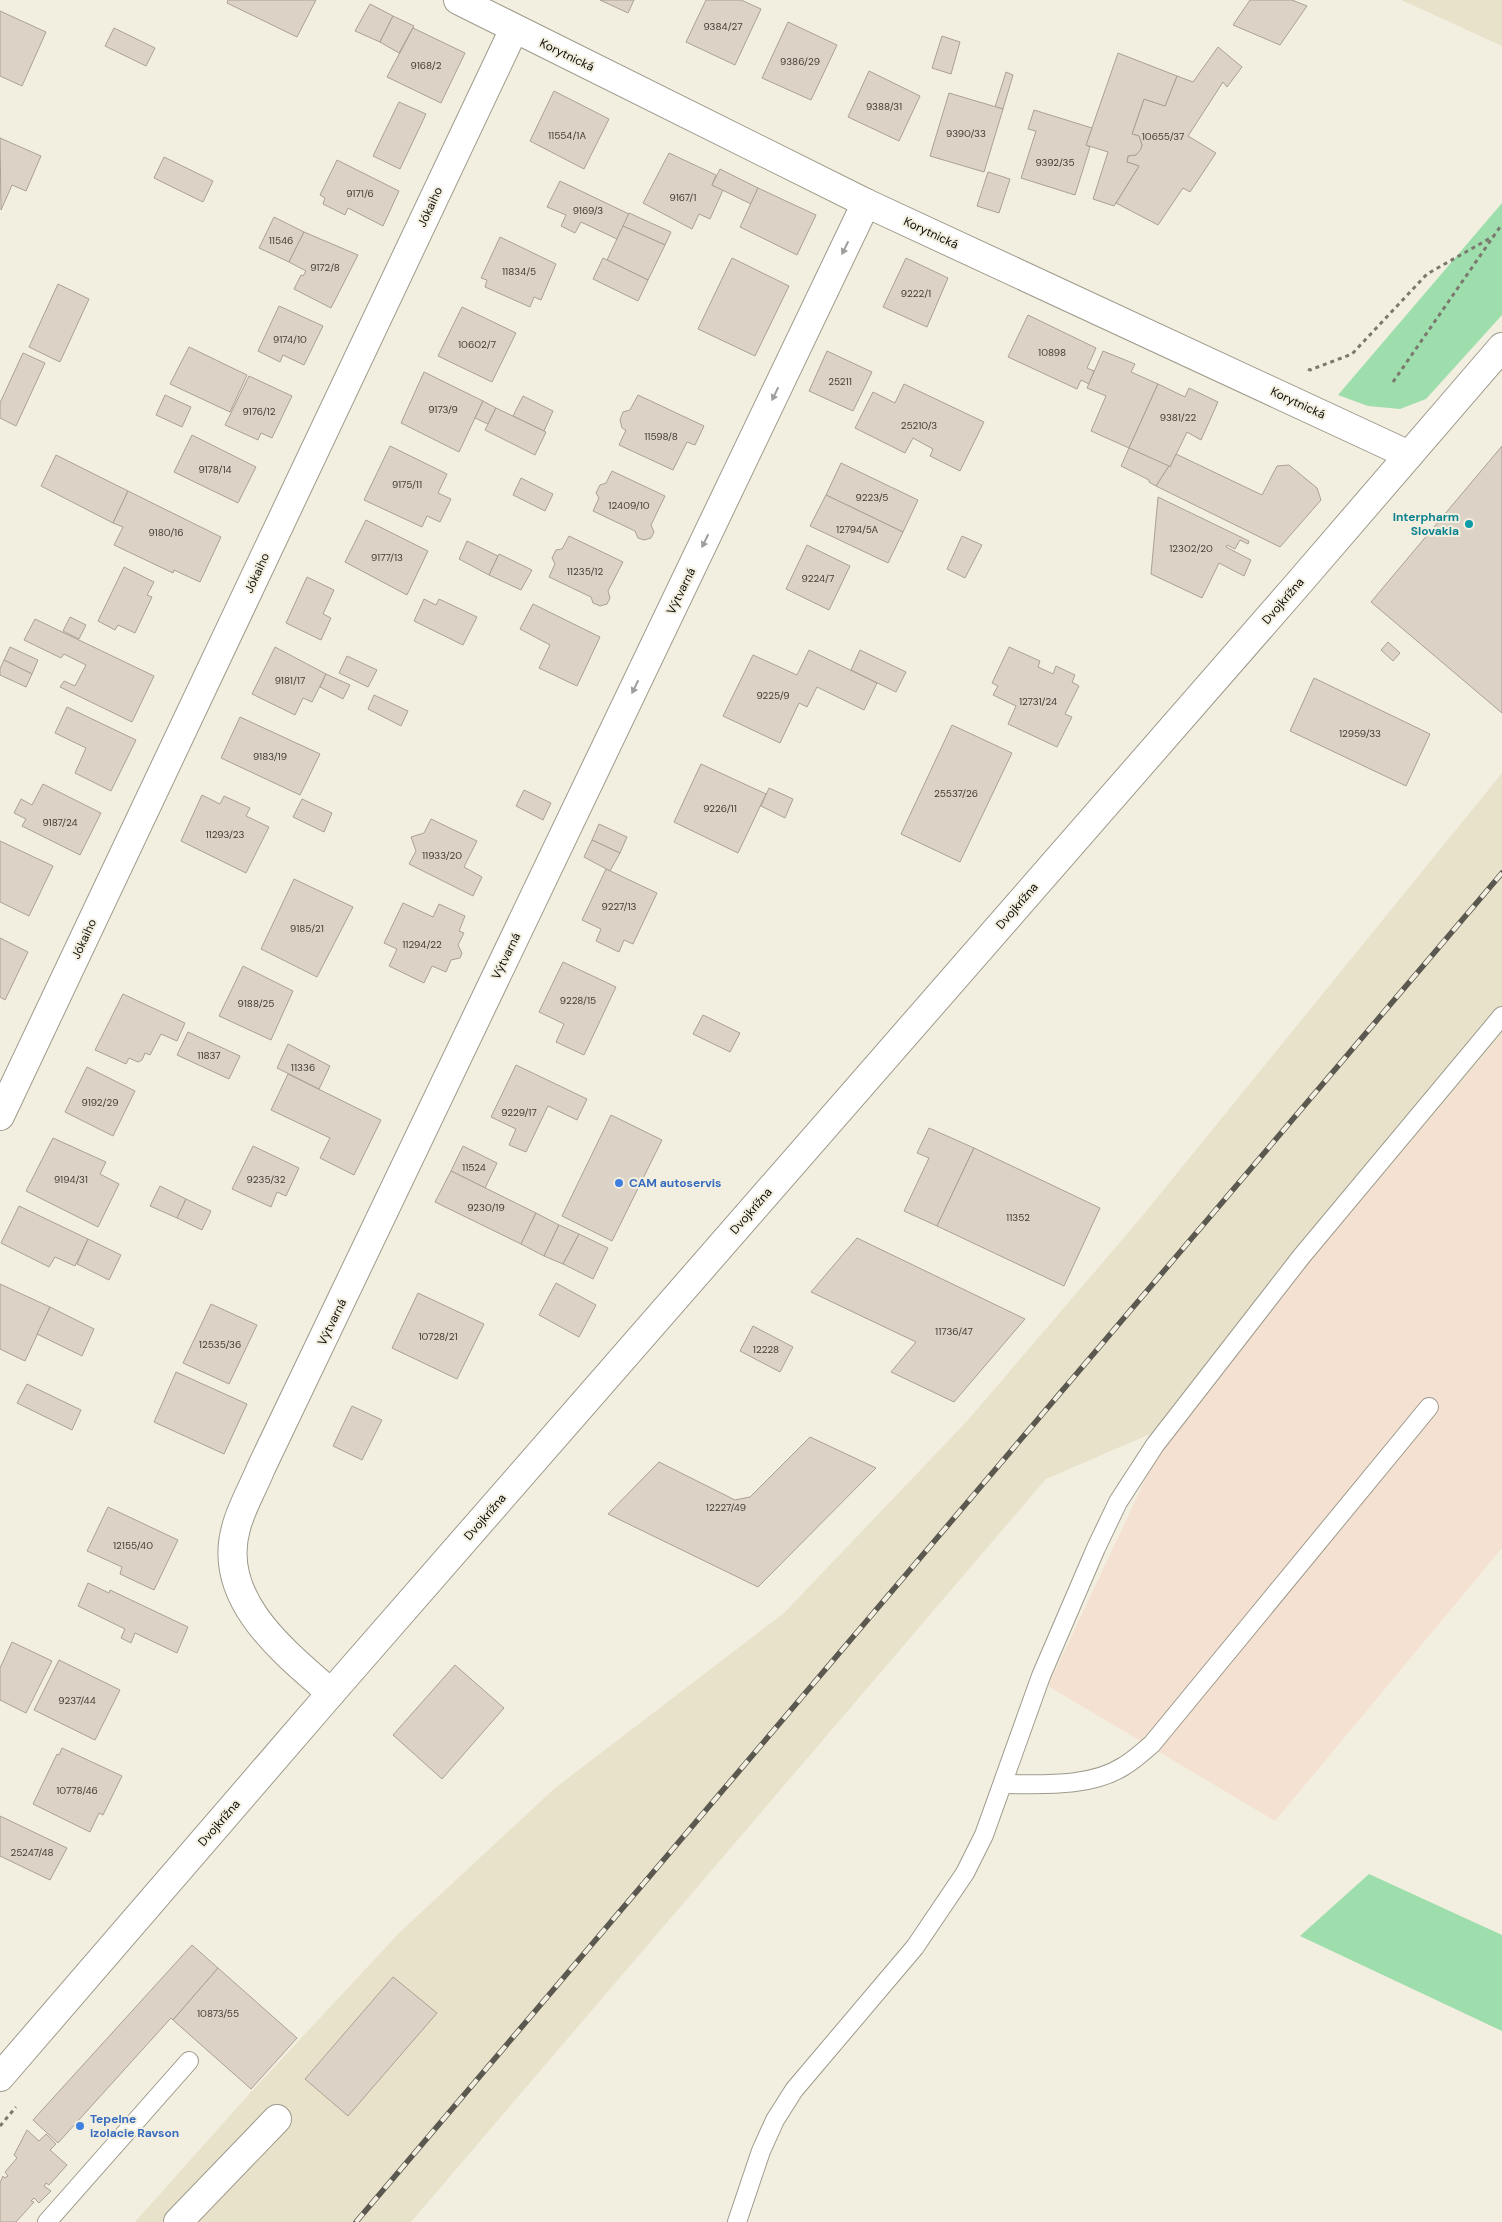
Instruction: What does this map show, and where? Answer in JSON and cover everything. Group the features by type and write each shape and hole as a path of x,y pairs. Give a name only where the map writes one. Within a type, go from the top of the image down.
{"street":[{"name":"Korytnická","path":"458,0 866,204 1410,455"},
{"name":"Jókaiho","path":"0,1116 514,29"},
{"name":"Výtvarná","path":"332,1692 278,1647 263,1629 252,1611 242,1593 236,1574 232,1550 236,1528 274,1441 866,204"},
{"name":"Dvojkrížna","path":"0,2076 332,1692 1410,455 1502,346"},
{"path":"178,2222 277,2119"}],"lane":[{"path":"737,2222 761,2151 775,2120 794,2090 915,1947 965,1873 984,1835 1040,1676 1118,1502 1155,1445 1301,1257 1502,1016"},
{"path":"1003,1784 1065,1784 1098,1776 1124,1767 1152,1744 1429,1407"},
{"path":"47,2222 188,2061"}],"path":[{"path":"1394,382 1502,224"},
{"path":"1301,366 1310,370 1352,354 1427,274 1494,236"}],"shaded area":[{"path":"1401,0 1502,0 1502,46"},
{"path":"1502,773 1502,1034 1171,1425 1046,1479 411,2222 135,2222 250,2093 400,1932 555,1788 784,1613 968,1420 1139,1220"},
{"path":"1502,1034 1502,1548 1275,1821 1048,1686 1171,1425"}],"green space":[{"path":"1502,203 1502,315 1426,399 1400,409 1368,406 1338,395"},
{"path":"1369,1874 1502,1935 1502,2031 1300,1936"}],"building":[{"path":"228,0 316,0 297,37 227,3"},
{"path":"600,0 634,0 628,13"},
{"path":"706,0 741,0 761,9 735,65 686,42"},
{"path":"1250,0 1292,0 1307,6 1280,45 1233,25"},
{"path":"370,4 393,16 380,42 355,31"},
{"path":"0,11 46,32 22,86 0,76"},
{"path":"393,16 414,26 399,53 380,42"},
{"path":"788,22 837,45 811,100 762,78"},
{"path":"114,28 155,48 146,66 105,46"},
{"path":"413,28 465,53 441,103 387,77"},
{"path":"942,36 960,42 951,74 932,68"},
{"path":"1218,47 1242,67 1227,87 1223,82 1188,136 1216,153 1190,192 1183,188 1158,225 1116,203 1139,166 1127,162 1128,156 1136,155 1142,145 1139,136 1132,134 1144,99 1165,106 1177,76 1193,82"},
{"path":"1118,53 1177,76 1165,106 1144,99 1132,134 1139,136 1142,145 1141,149 1136,155 1128,156 1127,162 1139,166 1114,206 1093,199 1108,152 1086,145"},
{"path":"869,71 920,96 899,141 848,117"},
{"path":"1006,72 1013,75 1003,109 995,107"},
{"path":"554,91 609,119 584,169 530,141"},
{"path":"949,93 1003,109 984,172 930,156"},
{"path":"399,102 426,114 400,169 373,156"},
{"path":"1034,110 1092,128 1086,145 1090,147 1075,195 1021,178 1036,131 1028,129"},
{"path":"0,138 41,156 26,191 12,185 1,210"},
{"path":"669,153 716,175 712,185 723,190 710,219 699,214 692,229 643,203"},
{"path":"164,157 213,181 203,202 154,178"},
{"path":"337,160 399,191 383,226 348,208 345,215 323,204 325,198 320,195"},
{"path":"720,169 758,188 751,204 712,185"},
{"path":"988,172 1010,179 999,213 977,206"},
{"path":"560,181 629,214 617,239 581,222 575,233 561,226 566,215 547,207"},
{"path":"758,188 816,215 797,255 740,227"},
{"path":"629,213 671,232 665,245 623,226"},
{"path":"274,217 304,232 289,262 259,248"},
{"path":"623,226 665,245 648,280 607,260"},
{"path":"304,232 358,255 331,308 294,289 301,275 303,276 306,271 289,262"},
{"path":"500,237 556,264 541,300 534,297 530,307 485,287 487,280 481,278"},
{"path":"603,258 648,280 638,301 593,279"},
{"path":"732,258 789,286 755,356 698,329"},
{"path":"906,258 948,278 927,327 883,307"},
{"path":"58,284 89,299 60,362 29,347"},
{"path":"279,306 323,326 304,365 283,355 280,362 258,351"},
{"path":"462,307 516,333 492,382 438,356"},
{"path":"1028,315 1096,348 1087,368 1094,371 1089,384 1081,380 1077,389 1008,357"},
{"path":"189,347 247,375 230,412 170,384"},
{"path":"827,351 872,372 853,411 809,391"},
{"path":"1103,351 1135,364 1131,372 1158,384 1129,448 1091,431 1106,396 1087,388"},
{"path":"23,353 45,363 16,426 0,418 0,403"},
{"path":"424,372 483,401 459,452 401,423"},
{"path":"249,376 292,396 272,438 261,433 258,440 225,425"},
{"path":"904,384 984,422 960,471 930,456 933,449 913,438 905,453 855,428 873,392 895,403"},
{"path":"1158,384 1185,397 1189,388 1218,402 1201,440 1187,432 1170,467 1129,448"},
{"path":"165,395 191,407 182,427 156,415"},
{"path":"638,395 704,426 695,445 687,442 673,470 619,445 626,430 622,428 620,420 623,412 630,410"},
{"path":"523,396 553,411 544,431 513,416"},
{"path":"483,401 496,408 488,424 475,418"},
{"path":"496,408 546,432 535,455 485,430"},
{"path":"192,435 256,467 238,503 174,472"},
{"path":"390,446 447,474 438,493 451,499 440,522 427,516 422,527 364,500"},
{"name":"Interpharm Slovakia","path":"1502,446 1502,713 1371,602"},
{"path":"1129,448 1169,466 1156,486 1149,482 1149,480 1121,466"},
{"path":"1176,454 1262,495 1277,466 1289,465 1317,488 1321,500 1280,547 1156,486 1170,467"},
{"path":"56,455 128,491 113,523 41,486"},
{"path":"841,463 918,500 903,532 826,495"},
{"path":"612,471 665,496 651,525 654,532 651,538 644,540 638,538 635,531 593,511 599,498 596,493 600,485 606,483"},
{"path":"521,478 553,494 545,511 513,495"},
{"path":"128,491 221,537 200,582 174,570 173,573 114,545 123,527 113,523"},
{"path":"826,495 903,532 888,563 810,526"},
{"path":"1158,497 1249,541 1248,544 1240,540 1235,549 1227,545 1226,547 1251,560 1244,576 1219,563 1202,598 1151,574"},
{"path":"366,520 428,551 407,595 345,562"},
{"path":"569,536 623,562 608,591 610,598 607,604 600,606 593,603 591,597 549,577 555,564 552,558 556,550 562,549"},
{"path":"962,536 982,545 965,578 947,569"},
{"path":"467,541 498,556 489,575 459,559"},
{"path":"807,545 850,566 829,610 786,589"},
{"path":"499,554 532,570 521,590 489,575"},
{"path":"124,567 154,582 147,595 152,597 135,633 118,625 115,630 98,621"},
{"path":"307,577 334,590 323,614 331,618 321,640 286,623"},
{"path":"424,599 436,605 439,599 477,617 463,645 414,621"},
{"path":"533,604 600,637 577,686 539,668 550,645 520,629"},
{"path":"70,617 86,625 79,639 63,631"},
{"path":"35,619 154,676 132,722 60,687 64,681 75,686 86,665 64,654 61,658 24,640"},
{"path":"1388,642 1400,653 1393,661 1381,650"},
{"path":"10,647 38,660 32,674 4,660"},
{"path":"275,647 326,674 312,702 303,698 295,715 252,694"},
{"path":"1009,647 1040,661 1038,667 1053,674 1056,666 1075,675 1072,682 1079,686 1065,714 1072,717 1057,747 1008,724 1016,706 993,695 998,686 992,683"},
{"path":"809,650 877,683 864,710 817,687 807,707 799,703 780,743 723,716 753,655 797,675"},
{"path":"860,650 906,672 896,692 851,670"},
{"path":"347,656 377,670 368,687 339,673"},
{"path":"4,660 32,674 26,687 0,675 0,669"},
{"path":"326,674 350,685 343,699 320,687"},
{"path":"1314,678 1430,734 1406,786 1290,731"},
{"path":"374,695 408,711 401,726 368,709"},
{"path":"67,707 136,740 111,791 75,773 86,748 55,733"},
{"path":"240,717 320,754 300,795 221,758"},
{"path":"952,725 1012,753 960,862 901,834"},
{"path":"701,764 766,794 738,853 674,822"},
{"path":"43,784 101,813 80,855 22,826 26,819 14,813 21,799 32,805"},
{"path":"769,788 793,799 785,818 761,806"},
{"path":"524,790 551,803 543,820 516,806"},
{"path":"202,795 220,804 224,796 250,808 246,816 269,827 246,873 181,841"},
{"path":"302,799 332,813 324,832 293,817"},
{"path":"431,819 477,841 464,867 482,877 473,896 409,864 416,851 411,837 424,833"},
{"path":"599,824 627,837 620,853 592,840"},
{"path":"592,840 620,853 610,871 584,857"},
{"path":"0,841 53,866 29,916 0,902"},
{"path":"606,869 657,893 633,944 624,940 619,952 596,941 601,929 582,920"},
{"path":"294,879 353,907 317,977 261,949"},
{"path":"403,903 433,917 439,904 465,916 459,931 464,933 458,945 462,953 460,958 451,960 446,972 432,966 424,983 389,966 397,949 384,943"},
{"path":"0,938 28,952 5,1000 0,997"},
{"path":"563,962 616,987 584,1055 556,1042 564,1024 539,1012"},
{"path":"243,966 293,991 271,1040 219,1016"},
{"path":"123,994 185,1023 177,1041 161,1034 150,1055 145,1053 142,1060 138,1062 129,1058 126,1064 95,1050"},
{"path":"703,1015 740,1033 730,1052 693,1034"},
{"path":"188,1032 240,1056 229,1079 177,1055"},
{"path":"288,1044 330,1066 319,1089 277,1068"},
{"path":"516,1065 587,1099 577,1120 548,1106 526,1152 509,1145 516,1129 491,1117"},
{"path":"87,1067 135,1091 113,1136 65,1112"},
{"path":"288,1074 381,1120 354,1175 320,1158 330,1138 271,1110"},
{"path":"611,1115 662,1140 612,1241 562,1216"},
{"path":"929,1128 974,1148 937,1226 904,1211 929,1158 917,1153"},
{"path":"53,1138 106,1162 100,1174 119,1184 98,1227 26,1191"},
{"path":"253,1146 299,1168 286,1196 277,1192 271,1207 232,1189"},
{"path":"463,1146 497,1163 485,1188 451,1171"},
{"path":"974,1148 1100,1208 1064,1286 937,1226"},
{"path":"451,1171 536,1213 521,1244 435,1202"},
{"path":"160,1186 186,1199 177,1218 150,1206"},
{"path":"186,1199 211,1211 202,1230 177,1218"},
{"path":"19,1206 88,1239 75,1266 55,1257 49,1267 1,1243"},
{"path":"536,1213 559,1225 544,1256 521,1244"},
{"path":"559,1225 579,1234 563,1264 544,1256"},
{"path":"579,1234 608,1248 593,1279 563,1264"},
{"path":"857,1238 1025,1319 954,1402 891,1372 916,1342 811,1292"},
{"path":"88,1239 121,1255 109,1280 77,1264"},
{"path":"556,1283 596,1305 579,1337 539,1315"},
{"path":"0,1284 50,1307 25,1361 0,1349"},
{"path":"418,1293 484,1324 457,1379 392,1348"},
{"path":"211,1304 257,1325 229,1384 183,1363"},
{"path":"50,1307 94,1329 82,1356 37,1334"},
{"path":"753,1326 793,1347 780,1372 740,1351"},
{"path":"176,1372 247,1404 224,1454 154,1422"},
{"path":"27,1384 81,1410 72,1430 17,1403"},
{"path":"352,1406 382,1420 362,1460 333,1446"},
{"path":"810,1437 876,1468 758,1587 608,1514 659,1462 735,1500 750,1497"},
{"path":"108,1507 178,1540 154,1590 120,1574 122,1567 87,1551"},
{"path":"88,1583 109,1593 110,1590 188,1627 177,1653 135,1633 131,1643 121,1638 125,1629 78,1606"},
{"path":"12,1642 52,1661 26,1713 0,1700 0,1668"},
{"path":"59,1660 120,1690 95,1740 34,1710"},
{"path":"455,1665 504,1708 442,1779 393,1735"},
{"path":"62,1748 122,1776 103,1815 99,1813 90,1832 33,1804 57,1754 59,1755"},
{"path":"0,1816 67,1848 50,1880 0,1856"},
{"path":"192,1945 218,1968 173,2020 171,2018 58,2143 33,2120"},
{"path":"218,1968 297,2038 251,2089 173,2020"},
{"path":"393,1977 437,2013 348,2116 305,2079"},
{"path":"27,2130 39,2141 46,2134 56,2144 50,2150 67,2165 49,2185 46,2183 44,2186 51,2191 39,2203 34,2198 31,2201 34,2202 16,2222 0,2222 0,2183 3,2176 5,2178 8,2176 5,2172 17,2158 14,2155"}],"railway":[{"path":"356,2222 1502,873"}],"place":[{"name":"Interpharm Slovakia","path":"1469,524"},
{"name":"CAM autoservis","path":"619,1183"},
{"name":"Tepelne izolacie Ravson","path":"80,2126"}]}
